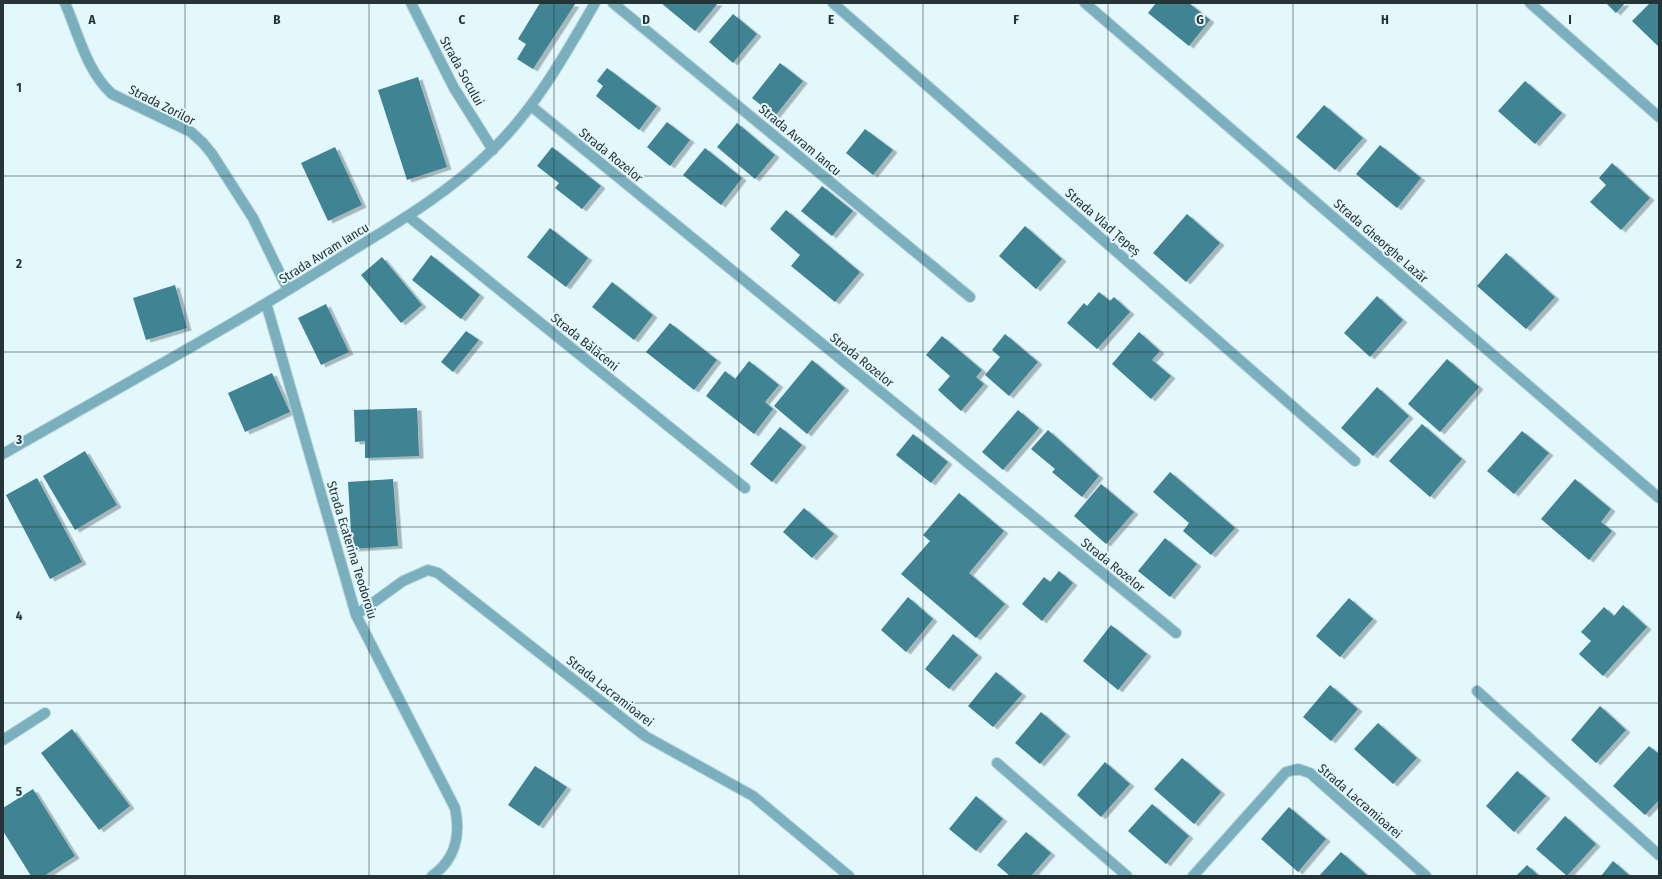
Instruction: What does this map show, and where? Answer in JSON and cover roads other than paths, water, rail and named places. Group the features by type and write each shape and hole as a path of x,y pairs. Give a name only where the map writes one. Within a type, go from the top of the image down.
{"street":[{"name":"Strada Zorilor","path":"65,3 95,73 102,85 112,94 191,132 212,154 252,218 288,290"},
{"name":"Strada Socului","path":"411,3 454,88 493,150"},
{"name":"Strada Avram Iancu","path":"3,454 288,290 408,216 460,179 493,150 532,106 547,85 595,3"},
{"name":"Strada Avram Iancu","path":"613,3 970,297"},
{"name":"Strada Vlad Țepeș","path":"833,3 1355,462"},
{"name":"Strada Gheorghe Lazăr","path":"1085,3 1659,498"},
{"path":"1530,3 1659,117"},
{"name":"Strada Rozelor","path":"532,106 1176,633"},
{"name":"Strada Bălăceni","path":"408,216 745,488"},
{"name":"Strada Ecaterina Teodoroiu","path":"266,303 356,615 455,808 458,823 458,838 452,854 442,869 432,876"},
{"name":"Strada Lacramioarei","path":"356,615 403,581 428,570 438,573 645,736 675,751 753,796 849,876"},
{"path":"1477,691 1659,855"},
{"path":"3,740 45,713"},
{"path":"997,763 1128,876"},
{"name":"Strada Lacramioarei","path":"1194,876 1286,772 1298,769 1310,773 1426,876"}]}
